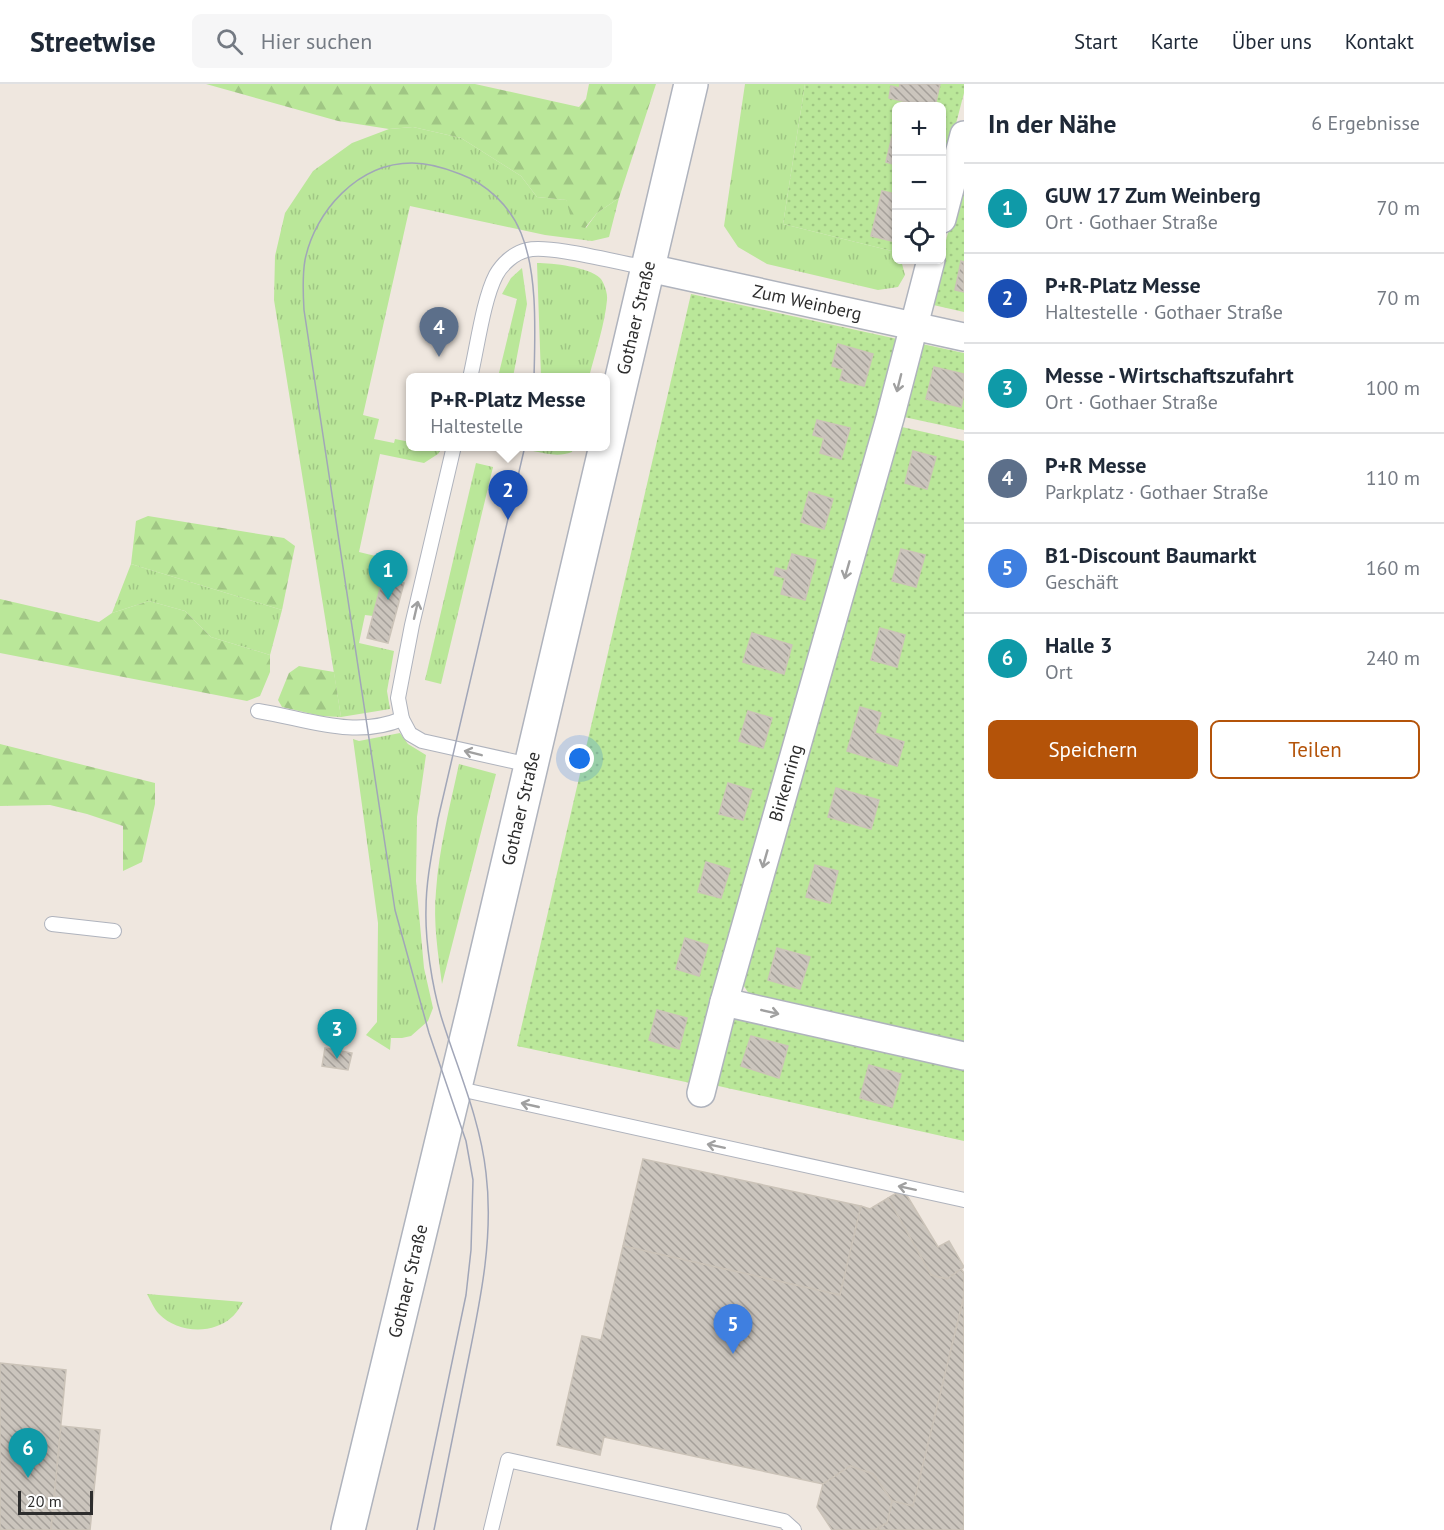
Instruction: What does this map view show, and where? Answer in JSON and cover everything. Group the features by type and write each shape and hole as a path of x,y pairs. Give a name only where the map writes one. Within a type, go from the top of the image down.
{"main road":[{"name":"Gothaer Straße","path":"610,431 691,84"},
{"name":"Gothaer Straße","path":"348,1530 605,451"}],"street":[{"path":"944,210 964,135"},
{"name":"Birkenring","path":"701,1093 724,1002 890,418 930,264"},
{"name":"Zum Weinberg","path":"649,268 964,337"},
{"path":"724,1002 964,1056"}],"lane":[{"path":"471,373 489,293 496,274 510,258 527,250 545,249 649,268"},
{"path":"453,451 398,698 402,719 410,734 422,741 530,765"},
{"path":"258,711 338,728 367,729 385,726 402,719"},
{"path":"52,924 114,931"},
{"path":"454,1088 964,1200"},
{"path":"491,1530 508,1460 784,1521 794,1530"}],"green space":[{"path":"206,84 475,84 579,107 586,99 589,84 656,84 619,198 597,213 585,228 573,225 566,200 537,197 521,176 461,138 413,127 389,129 338,121"},
{"path":"745,84 805,84 783,224 892,251 892,264 902,264 905,275 898,287 878,290 767,264 738,247 724,226"},
{"path":"805,84 964,84 964,93 946,162 946,102 892,102 892,251 783,224"},
{"path":"413,127 461,138 521,176 537,197 566,200 586,228 597,213 619,198 609,237 592,241 545,235 410,206 363,415 379,419 374,439 394,443 395,439 406,441 406,451 440,451 424,463 380,454 359,552 388,559 373,616 365,615 359,643 394,651 387,691 390,709 341,717 274,300 275,256 285,213 313,171 352,143 389,129"},
{"path":"964,173 964,312 929,304 940,264 946,264 946,240"},
{"path":"537,263 579,268 595,274 604,285 607,297 602,328 590,373 541,373"},
{"path":"522,268 527,304 514,373 499,373 517,299 502,294 511,278"},
{"path":"691,294 902,340 695,1084 517,1046"},
{"path":"922,344 964,353 964,430 904,417"},
{"path":"902,427 964,441 964,1044 751,997 742,983 895,429"},
{"path":"533,451 572,451 567,454"},
{"path":"476,463 493,467 441,684 425,680"},
{"path":"148,516 284,538 295,546 282,610 131,564 136,521"},
{"path":"131,564 282,610 270,655 211,637 185,611 149,601 112,613"},
{"path":"0,599 99,622 112,613 149,601 185,611 211,637 270,655 270,672 260,696 247,701 0,653"},
{"path":"299,666 334,672 341,717 321,716 282,707 278,700 289,673"},
{"path":"400,733 408,744 426,755 417,817 416,881 424,968 433,1008 428,1021 411,1036 391,1038 390,1050 366,1035 377,1022 378,923 353,739 359,741"},
{"path":"0,744 155,783 155,804 142,862 123,871 123,826 50,805 0,806"},
{"path":"459,764 496,774 442,984 436,926 437,875"},
{"path":"744,1015 964,1065 964,1141 714,1085 731,1021"},
{"path":"147,1294 243,1302 235,1314 224,1323 215,1327 195,1329 175,1325 167,1320 157,1312"}],"building":[{"path":"900,84 940,84 936,102 906,102 889,98 891,86 899,88"},
{"path":"892,136 892,164 886,162"},
{"path":"882,191 892,193 892,241 871,236"},
{"path":"961,261 964,262 964,292 955,290"},
{"path":"838,344 873,354 864,386 840,380 843,369 832,366"},
{"path":"934,367 964,374 964,394 961,407 926,399"},
{"path":"817,420 850,428 841,459 820,453 824,438 813,435"},
{"path":"913,451 936,457 927,489 905,483"},
{"path":"809,492 833,499 824,529 801,522"},
{"path":"901,549 925,555 916,587 892,581"},
{"path":"792,554 816,560 805,600 781,594 785,578 774,575 776,568 787,571"},
{"path":"383,577 404,583 388,643 367,638"},
{"path":"880,628 905,635 897,667 871,660"},
{"path":"752,633 792,645 784,674 743,662"},
{"path":"860,707 881,713 875,733 904,742 897,766 847,751"},
{"path":"748,711 772,718 763,748 739,741"},
{"path":"728,783 752,790 743,820 719,814"},
{"path":"836,788 879,800 871,829 828,817"},
{"path":"706,862 730,869 721,898 698,892"},
{"path":"815,865 838,871 830,903 806,897"},
{"path":"685,938 708,945 699,976 676,969"},
{"path":"777,948 810,957 800,989 768,980"},
{"path":"657,1010 687,1018 679,1049 649,1040"},
{"path":"751,1036 788,1046 779,1078 741,1066"},
{"path":"325,1048 352,1053 348,1070 322,1066"},
{"path":"869,1065 901,1074 892,1107 860,1098"},
{"path":"643,1159 861,1206 840,1295 623,1246"},
{"path":"903,1189 938,1247 949,1241 964,1267 947,1279 931,1275 888,1198"},
{"path":"888,1198 931,1275 947,1279 961,1269 964,1273 964,1296 913,1506 892,1501 873,1474 850,1466 823,1484 604,1437 600,1455 557,1445 582,1336 601,1340 623,1246 840,1295 861,1206 870,1209"},
{"path":"964,1296 964,1530 874,1530 887,1523 892,1501 913,1506"},
{"path":"0,1363 66,1370 51,1530 0,1530"},
{"path":"61,1426 100,1430 90,1530 51,1530"},
{"path":"850,1466 873,1474 892,1501 887,1523 874,1530 832,1530 817,1507 823,1484"}],"tram line":[{"path":"417,1530 466,1295 471,1250 473,1180 466,1141 429,1033 395,910 304,310 303,273 310,242 318,224 342,193 374,171 392,165 412,163 437,166 460,174 470,178 497,197 511,214 521,233 530,267 534,304 534,373"},
{"path":"434,1530 481,1294 487,1246 488,1197 479,1133 435,991 427,935 427,886 438,819 524,451"}],"place":[{"name":"P+R Messe","path":"439,357"},
{"name":"P+R-Platz Messe","path":"508,520"},
{"name":"GUW 17 Zum Weinberg","path":"388,600"},
{"name":"Messe - Wirtschaftszufahrt","path":"337,1059"},
{"name":"B1-Discount Baumarkt","path":"733,1354"},
{"name":"Halle 3","path":"28,1478"}]}
